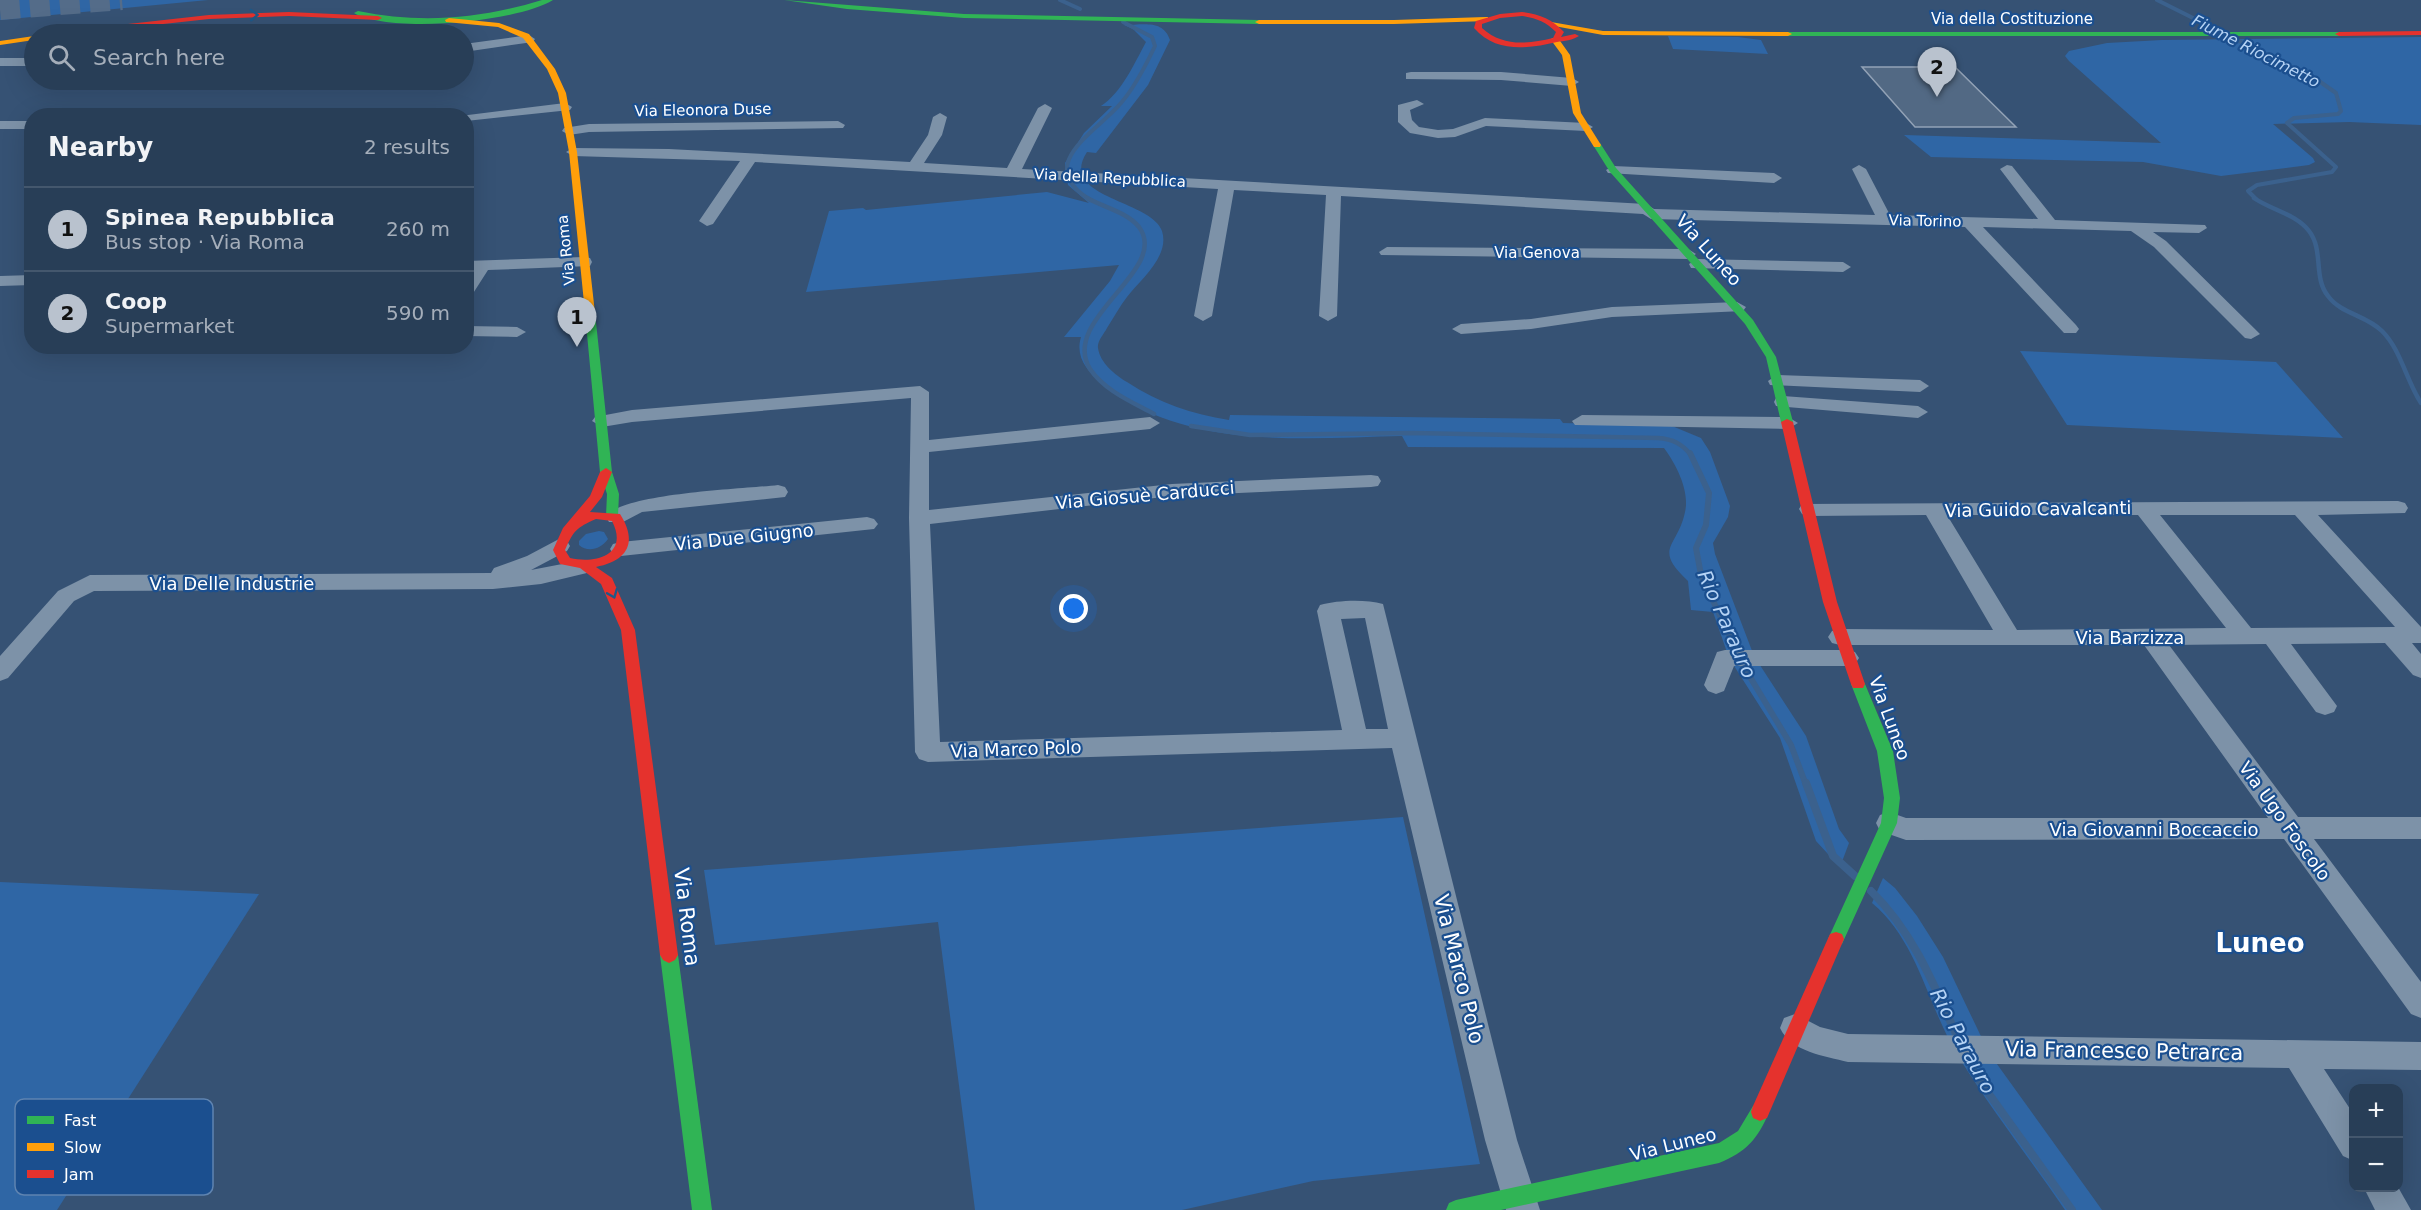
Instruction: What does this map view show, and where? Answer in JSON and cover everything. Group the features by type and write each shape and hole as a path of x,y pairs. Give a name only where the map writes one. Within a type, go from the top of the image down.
{"street":[{"path":"138,24 177,19 249,15 413,21 449,20 492,15 548,0"},
{"path":"528,37 531,16 548,0"},
{"path":"788,0 871,10 965,16 1378,24 1485,19 1517,15"},
{"path":"342,2 352,10 378,18"},
{"path":"123,24 237,3"},
{"name":"Via Luneo","path":"1456,1210 1521,1204 1713,1155 1736,1146 1753,1129 1795,1028 1889,823 1893,799 1889,762 1844,647 1771,357 1761,339 1737,307 1614,170 1575,106 1566,55 1538,4 1517,15"},
{"name":"Via della Costituzione","path":"1517,15 1553,31 1603,33 2217,36 2421,33"},
{"path":"1485,19 1478,28 1487,38"},
{"path":"449,20 499,25 528,37"},
{"path":"1378,24 1441,30 1487,38 1509,45 1536,46 1553,50 1566,60"},
{"path":"1536,46 1553,31"},
{"path":"474,46 528,37"},
{"name":"Via Roma","path":"528,37 555,77 566,107 573,152 606,472 613,494 614,516 623,527 625,535 619,556"},
{"path":"0,42 24,39"},
{"path":"0,62 24,62"},
{"path":"1411,76 1501,76 1572,82"},
{"path":"1418,104 1403,108 1405,122 1415,130 1431,134 1455,133 1485,122 1586,127"},
{"path":"474,116 566,107"},
{"path":"1012,173 1045,108"},
{"path":"914,168 935,135 940,117"},
{"name":"Via Eleonora Duse","path":"569,131 590,128 838,124"},
{"path":"0,125 24,125"},
{"name":"Via della Repubblica","path":"573,152 647,153 1227,184 1649,211"},
{"path":"707,221 724,193 750,159"},
{"path":"1859,169 1885,220"},
{"path":"2007,169 2050,224"},
{"path":"1614,170 1774,178"},
{"path":"1203,316 1227,184"},
{"path":"1328,316 1334,191"},
{"name":"Via Torino","path":"1649,211 2199,228"},
{"path":"1969,222 2070,329"},
{"path":"2136,227 2160,244 2251,334"},
{"name":"Via Genova","path":"1387,252 1692,259 1842,267"},
{"path":"475,265 584,262"},
{"path":"0,281 24,280"},
{"path":"1461,329 1531,324 1612,312 1737,307"},
{"path":"474,331 517,332"},
{"path":"1777,381 1920,386"},
{"path":"602,421 632,416 920,392 919,518"},
{"path":"1783,402 1918,412"},
{"path":"1582,421 1788,423"},
{"path":"918,447 1150,423"},
{"name":"Via Roma","path":"606,472 596,497 559,546 561,556 565,561 585,567 607,580 628,630 702,1210"},
{"name":"Via Giosuè Carducci","path":"919,518 1172,490 1371,481"},
{"path":"574,524 594,515 614,516 638,506 778,492"},
{"name":"Via Guido Cavalcanti","path":"2143,508 2245,637"},
{"path":"2300,508 2418,635"},
{"name":"Via Guido Cavalcanti","path":"1809,509 2398,508"},
{"name":"Via Guido Cavalcanti","path":"1933,510 2010,638"},
{"name":"Via Marco Polo","path":"919,518 928,752 1402,738"},
{"name":"Via Due Giugno","path":"619,556 867,524"},
{"name":"Via Delle Industrie","path":"538,569 559,546"},
{"path":"585,567 619,556"},
{"name":"Via Delle Industrie","path":"0,672 69,592 90,584 466,582 538,569 585,567"},
{"name":"Via Roma","path":"628,630 632,609"},
{"name":"Via Marco Polo","path":"1356,739 1328,611 1375,610 1402,738 1501,1140 1521,1204"},
{"path":"2391,635 2421,669"},
{"name":"Via Barzizza","path":"1716,685 1725,658 1844,647 2010,638 2418,635"},
{"name":"Via Ugo Foscolo","path":"2150,637 2421,1005"},
{"path":"2273,637 2325,706"},
{"name":"Via Delle Industrie","path":"0,658 23,644"},
{"name":"Via Giovanni Boccaccio","path":"1889,823 1906,829 2421,828"},
{"name":"Via Francesco Petrarca","path":"1795,1028 1813,1038 1848,1048 1978,1048 2421,1056"},
{"path":"2297,1054 2350,1138"},
{"path":"2383,1192 2394,1210"}],"shaded area":[{"path":"2,0 208,0 0,20"},
{"path":"1124,25 1157,26 1167,33 1170,40 1148,85 1096,153 1087,152 1081,167 1085,179 1095,189 1142,212 1155,221 1162,231 1163,240 1162,249 1153,267 1124,300 1100,340 1099,353 1105,364 1122,379 1164,402 1189,411 1229,420 1230,415 1560,419 1563,423 1672,426 1701,438 1710,452 1730,506 1728,517 1713,543 1715,554 1754,656 1806,736 1839,829 1849,843 1840,867 1816,841 1780,738 1729,658 1713,612 1691,610 1688,581 1677,570 1669,554 1670,547 1682,524 1686,495 1677,470 1664,448 1408,447 1402,436 1285,438 1246,436 1207,430 1169,420 1134,405 1102,383 1092,374 1081,357 1081,337 1064,337 1110,281 1119,265 806,292 829,211 863,208 866,210 1047,192 1089,203 1068,185 1065,163 1084,133 1112,106 1101,106 1121,85 1146,42 1133,29"},
{"path":"1668,36 1738,37 1761,40 1768,54 1673,49"},
{"path":"2421,37 2421,125 2349,122 2273,124 2313,158 2315,162 2309,165 2221,176 2143,162 1931,157 1904,135 2161,143 2069,61 2065,56 2069,51 2107,43 2162,40"},
{"path":"2020,351 2276,362 2343,438 2067,425"},
{"path":"604,532 608,539 602,545 594,549 586,549 579,545 579,541 586,534"},
{"path":"1403,817 1480,1164 1313,1181 1182,1210 975,1210 938,922 715,945 704,870"},
{"path":"1883,878 1895,888 1917,916 1943,957 1989,1053 2102,1210 2065,1210 1971,1076 1938,1017 1912,955 1888,918 1872,903"},
{"path":"0,882 259,894 128,1099 15,1099 15,1195 67,1195 57,1210 0,1210"}],"building":[{"path":"1862,67 1955,67 2016,127 1915,127"}],"waterway":[{"name":"Rio Parauro","path":"1060,0 1080,9"},
{"name":"Fiume Riocimetto","path":"2157,0 2319,81 2336,93 2341,111 2338,114 2294,118 2287,123 2336,167 2332,172 2257,185 2248,191 2256,199"},
{"name":"Rio Parauro","path":"1089,199 1073,186 1067,173 1068,161 1075,148 1126,97 1155,46 1152,37 1123,22"},
{"name":"Fiume Riocimetto","path":"2254,198 2297,220 2309,231 2316,247 2323,289 2333,302 2369,321 2389,339 2421,403"},
{"name":"Rio Parauro","path":"1089,199 1134,222 1139,227 1145,243 1140,260 1129,278 1100,313 1089,332 1085,350 1090,369 1111,390 1154,414"},
{"name":"Rio Parauro","path":"1191,426 1250,435 1413,433 1658,438 1677,443 1691,455"},
{"name":"Rio Parauro","path":"1691,455 1709,493 1706,525 1696,548 1701,575 1744,667 1791,745 1806,785"},
{"name":"Rio Parauro","path":"1806,783 1833,856 1855,876"},
{"name":"Rio Parauro","path":"1871,891 1900,925 1911,943 1932,981 1959,1041"},
{"name":"Rio Parauro","path":"1968,1058 1976,1076 2072,1210"}],"tunnel":[{"path":"0,10 122,0"}],"traffic: fast":[{"path":"358,13 406,21 454,21 502,13 549,0"},
{"path":"788,0 964,16 1259,22"},
{"path":"1788,34 2339,34"},
{"path":"1597,145 1613,170 1749,322 1771,357 1787,422"},
{"path":"590,313 606,472 613,494 612,516"},
{"path":"1836,939 1889,823 1892,798 1885,751 1858,684"},
{"path":"669,955 702,1210"},
{"path":"1456,1210 1719,1153 1734,1146 1745,1137 1760,1112"}],"traffic: slow":[{"path":"1259,22 1485,19"},
{"path":"449,20 499,25 526,36 551,69 562,93 573,152 590,313"},
{"path":"1554,24 1603,33 1788,34"},
{"path":"0,43 24,39"},
{"path":"1555,40 1566,55 1577,113 1597,145"}],"traffic: jam":[{"path":"146,24 209,17 289,14 378,18"},
{"path":"1557,38 1560,32 1552,24 1533,15 1500,16 1479,23 1478,28 1499,43 1511,45 1524,46 1575,36"},
{"path":"2339,34 2421,33"},
{"path":"1787,422 1830,602 1858,684"},
{"path":"574,524 594,515 616,517 623,530 624,541 620,550 602,562 590,564 565,561 559,550 567,531 596,497 606,472"},
{"path":"586,567 607,581 628,630 669,955"},
{"path":"1760,1112 1836,939"}],"place":[{"name":"Coop","path":"1937,97"},
{"name":"Spinea Repubblica","path":"577,347"}],"district":[{"name":"Luneo","path":"2260,943"}]}
